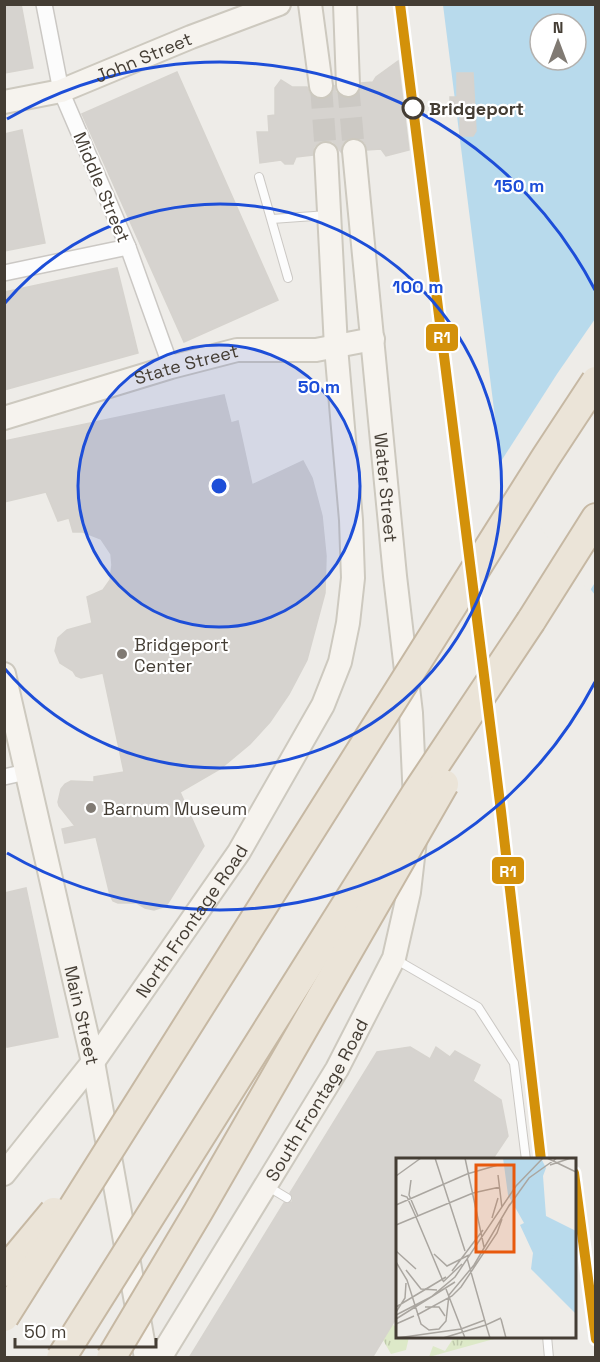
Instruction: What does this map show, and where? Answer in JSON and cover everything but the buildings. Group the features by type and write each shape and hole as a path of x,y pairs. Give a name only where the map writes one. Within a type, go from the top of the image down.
{"highway":[{"path":"4,1317 596,381"},
{"path":"61,1358 417,792 531,621 596,518"},
{"path":"111,1358 198,1212 458,760 531,621"},
{"path":"4,1272 120,1135"}],"main road":[{"name":"John Street","path":"4,102 61,91 191,37 279,4"},
{"path":"310,4 321,86"},
{"path":"345,4 348,85"},
{"name":"Water Street","path":"354,151 395,576 411,713 416,822"},
{"path":"326,154 336,347"},
{"name":"State Street","path":"4,418 171,367 237,350 316,350 373,339"},
{"name":"North Frontage Road","path":"4,1174 93,1062 238,852 323,705 340,662 348,623 353,578 336,347"},
{"name":"Main Street","path":"4,674 15,775 93,1062 146,1358"},
{"name":"South Frontage Road","path":"160,1358 337,1069 394,958 409,892 416,822"}],"street":[{"name":"Middle Street","path":"44,4 61,91 128,247 171,367"},
{"path":"4,273 128,247"}],"lane":[{"path":"259,177 288,278"},
{"path":"272,219 329,215"},
{"path":"394,958 478,1007 514,1063 526,1158"},
{"path":"266,1185 287,1198"},
{"path":"547,1338 549,1358"}],"green space":[{"path":"392,1324 396,1327 396,1338 409,1338 406,1350 391,1354 383,1340"},
{"path":"453,1338 497,1338 429,1357 433,1346 445,1351"}],"water":[{"path":"443,5 595,5 595,595 502,473"}],"pier":[{"path":"595,319 596,581 589,592 500,474 498,466"}],"tunnel":[{"path":"348,85 354,151"},
{"path":"321,86 326,154"}],"transit line":[{"name":"R1","path":"400,4 501,811 541,1158"},
{"name":"R1","path":"576,1188 596,1339"}],"place":[{"name":"Bridgeport","path":"413,108"},
{"name":"Bridgeport Center","path":"122,654"},
{"name":"Barnum Museum","path":"91,808"}]}
